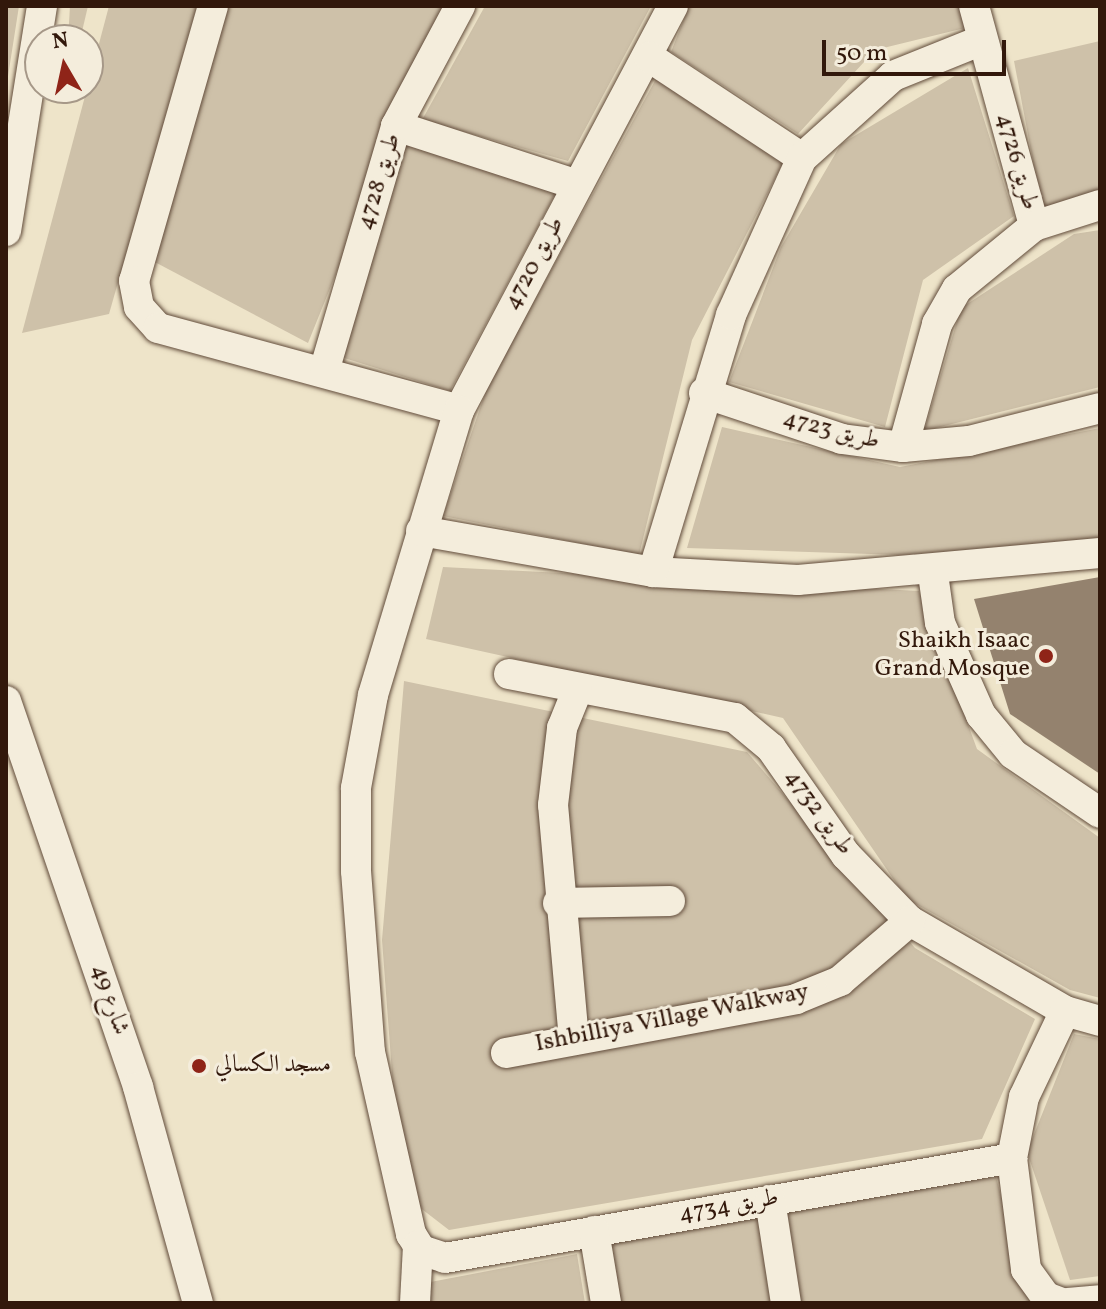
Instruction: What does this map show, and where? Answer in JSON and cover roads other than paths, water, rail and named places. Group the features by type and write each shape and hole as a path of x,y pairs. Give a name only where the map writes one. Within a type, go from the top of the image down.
{"street":[{"path":"6,231 42,6"},
{"path":"213,6 135,293 158,328 325,368 459,410"},
{"name":"طريق 4728","path":"325,368 396,126 460,6"},
{"name":"طريق 4720","path":"421,531 459,410 649,57 673,6"},
{"name":"طريق 4726","path":"974,6 1034,226"},
{"path":"653,572 704,393 802,158 893,76 982,40"},
{"path":"649,57 802,158"},
{"path":"396,126 578,185"},
{"path":"903,447 944,306 1034,226 1100,205"},
{"name":"طريق 4723","path":"704,393 842,439 903,447 969,441 1100,408"},
{"path":"415,1303 431,1252 370,1052 356,830 373,695 421,531 653,572 798,580 933,574 1100,553"},
{"path":"933,574 944,635 981,715 1013,754 1100,813"},
{"name":"طريق 4732","path":"509,674 577,691 714,709 755,731 846,855 910,921 1065,1011 1100,1021"},
{"path":"574,1040 558,903 553,770 577,691"},
{"name":"شارع 49","path":"6,701 138,1087 198,1303"},
{"path":"558,903 670,901"},
{"name":"Ishbilliya Village Walkway","path":"506,1053 796,999 840,981 910,921"},
{"path":"1062,1303 1040,1291 1026,1269 1012,1158 1024,1097 1065,1011"},
{"name":"طريق 4734","path":"431,1252 594,1231 1012,1158"},
{"path":"770,1200 786,1303"},
{"path":"594,1231 606,1303"},
{"path":"1068,1303 1100,1300"}],"place":[{"name":"Shaikh Isaac Grand Mosque","path":"1046,656"},
{"name":"مسجد الكسالي","path":"199,1066"}]}
